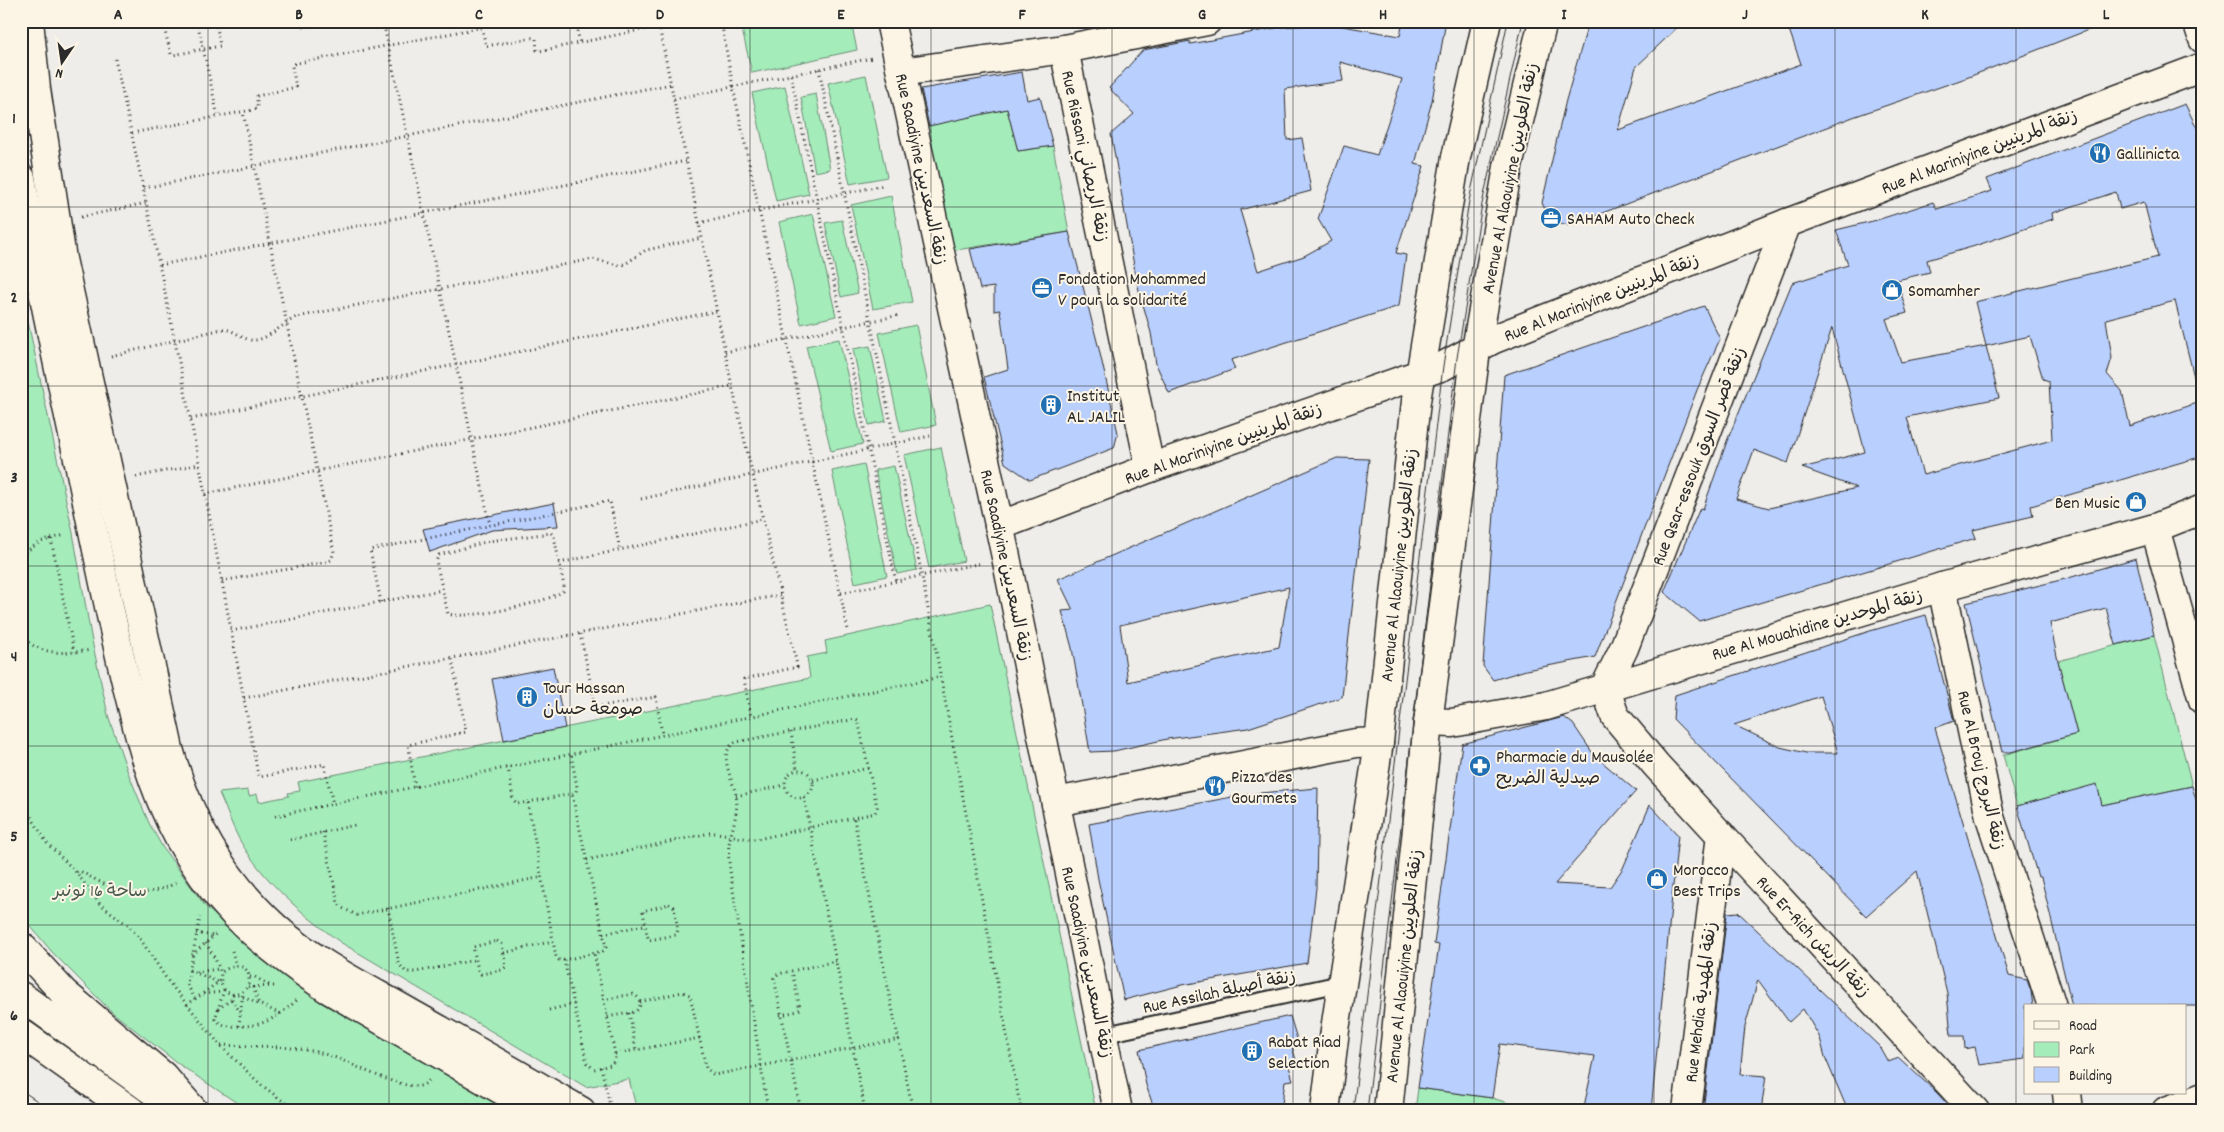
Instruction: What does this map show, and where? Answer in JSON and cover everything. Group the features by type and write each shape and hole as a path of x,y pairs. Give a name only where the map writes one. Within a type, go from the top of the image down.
{"main road":[{"path":"29,21 36,89 40,261 178,783 208,848 228,876 252,903 277,928 309,952 339,972 581,1111"},
{"name":"Rue Saadiyine زنقة السعديين","path":"890,21 1006,557 1118,1111"},
{"name":"Avenue Al Alaouiyine زنقة العلويين","path":"1325,1111 1335,1030 1379,742 1406,484 1421,374 1456,157 1487,21"},
{"name":"Avenue Al Alaouiyine زنقة العلويين","path":"1388,1111 1428,722 1476,350 1508,168 1543,21"},
{"path":"2197,21 2203,39"},
{"path":"899,62 1064,49 1192,22"},
{"name":"Rue Rissani زنقة الريصاني","path":"1064,49 1150,468"},
{"name":"Rue Al Mariniyine زنقة المرينيين","path":"999,526 1150,468 1443,366 1494,339 1787,223 2203,67"},
{"path":"21,178 40,261 118,649 144,754 171,824 189,857 211,888 235,916 262,942 296,968 328,989 538,1111"},
{"name":"Rue Qsar-essouk زنقة قصر السوق","path":"1605,687 1624,648 1787,223"},
{"name":"Rue Al Mouahidine زنقة الموحدين","path":"1428,722 1452,723 1546,706 1942,587 2156,528 2203,509"},
{"path":"2156,528 2203,700"},
{"name":"Rue Al Brouj زنقة البروج","path":"1942,587 1990,817 2051,1004"},
{"name":"Rue Er-Rich زنقة الريش","path":"1605,687 1615,716 1656,765 1975,1111"},
{"path":"1056,802 1356,744 1379,742"},
{"name":"Rue Mehdia زنقة المهدية","path":"1687,1111 1721,835"},
{"path":"21,946 64,992 163,1076 194,1111"},
{"path":"21,996 180,1111"},
{"path":"30,1040 131,1111"},
{"path":"2067,1094 2069,1111"},
{"path":"2166,1111 2203,1097"}],"lane":[{"name":"Rue Assilah زنقة أصيلة","path":"1104,1035 1343,983"}],"path":[{"path":"146,21 147,25 151,26 176,21"},
{"path":"197,21 218,117"},
{"path":"163,24 171,54 203,50 221,44 216,21"},
{"path":"303,28 333,21"},
{"path":"382,21 490,525"},
{"path":"575,21 580,43"},
{"path":"658,21 732,386 797,667 744,679 751,716"},
{"path":"722,21 734,87 848,630"},
{"path":"132,133 258,109 257,96 296,87 293,64 478,28 482,29 484,45 488,47 532,38 536,39 537,50 540,51 659,26"},
{"path":"115,59 144,188 191,419 259,776 324,764 333,804"},
{"path":"674,98 819,69 899,62"},
{"path":"819,69 922,576 1020,1110 1013,1111"},
{"path":"790,75 896,582"},
{"path":"144,188 671,84"},
{"path":"222,580 331,560 334,552 243,112"},
{"path":"160,265 686,161"},
{"path":"699,223 885,185"},
{"path":"80,217 147,204"},
{"path":"110,356 222,329 233,330 247,339 260,339 297,317 593,259 618,265 625,264 646,250 702,238"},
{"path":"191,419 717,311"},
{"path":"725,352 900,315"},
{"path":"205,494 732,386"},
{"path":"641,498 930,436"},
{"path":"136,477 199,464"},
{"path":"380,602 370,550 610,500 620,550"},
{"path":"559,563 763,519"},
{"path":"21,555 40,542 73,533"},
{"path":"551,533 554,536 564,586 563,591 529,604 503,610 453,616 447,612 442,590 436,558 456,549 481,542 551,533"},
{"path":"51,539 74,652"},
{"path":"841,593 1006,557"},
{"path":"231,631 442,590"},
{"path":"244,698 780,595"},
{"path":"580,634 596,707 656,697 662,734"},
{"path":"21,636 38,649 51,653 96,649"},
{"path":"415,787 408,745 466,732 452,659"},
{"path":"275,816 940,677"},
{"path":"587,860 710,833 731,835 758,839 872,815 877,810 858,720 736,742 731,746 726,759 736,796 736,814 731,835 728,848 730,871 768,1111"},
{"path":"791,732 797,770"},
{"path":"508,767 514,802 520,804 528,803 572,794 576,792 577,787 571,754"},
{"path":"813,780 869,768"},
{"path":"797,770 807,772 813,780 813,787 810,793 804,797 792,796 785,785 788,775 797,770"},
{"path":"736,796 785,785"},
{"path":"528,803 556,957 559,960 564,960 606,949 572,794"},
{"path":"804,797 864,1111"},
{"path":"21,800 46,843 76,872 99,902 130,927 141,940 158,968 220,1045 259,1083 296,1111"},
{"path":"854,819 900,1038 913,1111"},
{"path":"290,840 355,825"},
{"path":"323,832 336,897 342,908 357,914 542,877"},
{"path":"76,872 80,871 111,889 136,895 162,890 179,882"},
{"path":"669,904 674,907 678,930 676,934 649,940 644,925 642,912 645,910 669,904"},
{"path":"388,908 399,964 406,972 416,972 475,960"},
{"path":"195,999 187,986 189,970 199,920 207,913"},
{"path":"603,934 644,925"},
{"path":"192,955 220,931"},
{"path":"196,934 214,936"},
{"path":"499,941 502,944 504,953 506,965 502,970 479,973 473,949 476,945 499,941"},
{"path":"504,953 553,941"},
{"path":"206,943 220,971 219,982 223,991 216,1021 223,1025 255,1026 281,1014 302,995"},
{"path":"564,960 587,1063 591,1068 601,1067 614,1063 615,1054 594,953"},
{"path":"801,1111 774,978 778,974 836,961"},
{"path":"195,972 220,971 236,965 245,968 250,977 248,988 243,992 233,994 223,991 202,994"},
{"path":"189,970 219,982"},
{"path":"780,1015 800,1009 792,971"},
{"path":"250,977 255,977 271,986"},
{"path":"187,1005 219,982"},
{"path":"252,987 259,1004"},
{"path":"239,1026 243,992"},
{"path":"640,1002 686,993 692,999 706,1068 710,1074 717,1075 900,1038"},
{"path":"218,1009 232,999 233,994"},
{"path":"603,1000 633,994 639,998 640,1002 638,1010 607,1017"},
{"path":"243,997 281,1014"},
{"path":"232,999 241,1012"},
{"path":"549,1010 574,1004"},
{"path":"629,1013 636,1050"},
{"path":"615,1054 700,1038"},
{"path":"220,1045 309,1050 337,1058 385,1078 416,1086 423,1085 436,1074"},
{"path":"601,1067 611,1110"}],"green space":[{"path":"740,21 851,21 857,50 752,73"},
{"path":"866,75 887,177 850,184 828,83"},
{"path":"785,86 809,194 776,201 752,93"},
{"path":"816,94 830,169 815,172 801,97"},
{"path":"1007,109 1018,151 1053,146 1069,232 950,251 925,126"},
{"path":"891,196 912,302 873,309 851,205"},
{"path":"813,214 836,316 801,324 779,222"},
{"path":"842,220 858,293 841,297 825,223"},
{"name":"ساحة 16 نونبر","path":"21,289 73,533 91,636 108,715 127,770 149,823 163,848 206,907 252,948 510,1111 249,1111 180,1065 112,1012 52,952 21,915"},
{"path":"916,325 936,425 901,432 879,333"},
{"path":"839,339 863,444 831,451 806,346"},
{"path":"870,346 886,421 869,425 853,349"},
{"path":"941,447 964,561 929,568 904,455"},
{"path":"864,464 887,576 855,583 832,471"},
{"path":"894,466 917,570 897,574 875,470"},
{"path":"990,604 1096,1111 637,1111 629,1079 586,1087 340,942 325,931 297,908 259,869 233,828 219,793 248,790 249,796 257,794 259,802 289,796 288,793 300,791 298,782 810,678 807,657 827,653 825,641"},
{"path":"2154,635 2192,786 2102,805 2096,785 2017,806 2003,755 2077,734 2058,661"},
{"path":"1418,1088 1492,1098 1515,1105 1514,1111 1415,1111"}],"building":[{"path":"1403,21 1446,21 1432,101 1415,164 1424,166 1396,253 1406,255 1399,306 1231,360 1235,369 1169,393 1156,364 1151,333 1137,283 1111,134 1134,114 1109,88 1143,50 1190,41 1190,44 1281,27 1331,24 1400,36","holes":["1340,62 1402,79 1377,155 1344,146 1318,219 1331,241 1304,256 1258,271 1240,210 1311,191 1302,138 1287,140 1285,89 1343,81"]},
{"path":"1589,21 1684,21 1636,67 1618,130 1801,64 1786,21 2106,21 2106,23 1966,78 1853,117 1571,225 1551,222 1542,203 1566,100"},
{"path":"1022,72 1027,100 1040,97 1053,146 1018,151 1007,109 929,126 921,89"},
{"path":"2185,104 2197,128 2203,127 2203,380 2195,381 2175,301 2106,319 2112,358 2107,374 2122,391 2130,426 2203,401 2203,456 2031,506 2033,516 1973,530 1976,538 1699,621 1664,592 1700,508 1703,509 1727,441 1792,283 1848,265 1836,230 1877,220 1933,202 1937,209 1992,191 1987,179","holes":["2116,192 2120,209 2144,202 2158,257 1975,302 1986,346 1901,362 1886,319 1907,313 1897,280 1930,272 1927,260 1975,246 2053,219 2052,213","1832,328 1865,452 1802,468 1857,488 1769,508 1736,499 1754,450 1788,463","2030,336 2043,379 2049,381 2052,440 1923,475 1907,417 1999,398 1986,346"]},
{"path":"1069,232 1118,433 1114,448 1030,480 1005,463 984,377 1008,369 1000,310 994,311 994,287 980,289 970,249"},
{"path":"1704,306 1720,339 1697,390 1595,657 1526,670 1493,680 1483,666 1504,375"},
{"path":"1337,458 1369,459 1342,697 1248,728 1167,739 1114,751 1090,752 1072,648 1062,611 1073,610 1058,579","holes":["1289,587 1279,647 1128,682 1120,625"]},
{"path":"554,503 558,526 492,530 430,552 423,529"},
{"path":"2136,558 2154,635 2116,645 2106,608 2050,623 2077,734 2011,752 2002,752 1966,603 2065,579"},
{"path":"1926,615 1954,721 1935,728 2009,976 2027,980 2031,991 2033,1004 2024,1004 2024,1059 1979,1065 1975,1047 1965,1049 1964,1036 1951,1036 1947,993 1917,871 1866,916 1673,719 1675,695 1870,631","holes":["1821,696 1838,753 1806,753 1780,747 1734,725"]},
{"name":"Tour Hassan صومعة حسان","path":"553,667 565,728 504,740 492,679"},
{"path":"1564,717 1573,724 1594,755 1636,791 1555,884 1610,887 1623,868 1650,805 1678,835 1651,1111 1583,1111 1595,1056 1500,1044 1492,1098 1418,1088 1439,945 1434,944 1462,744"},
{"path":"2097,784 2102,805 2192,786 2203,824 2203,1006 2186,1006 2186,1004 2072,1004 2041,877 2038,877 2017,806"},
{"path":"1318,788 1316,888 1307,963 1182,985 1124,1000 1098,879 1089,824 1248,794"},
{"path":"1738,912 1879,1046 1888,1062 1899,1058 1954,1111 1848,1111 1825,1057 1820,1038 1803,1009 1789,1022 1758,980 1745,1027 1740,1074 1766,1076 1761,1111 1703,1111 1727,913"},
{"path":"1290,1016 1297,1039 1291,1043 1296,1060 1288,1063 1293,1080 1285,1081 1281,1111 1155,1111 1146,1085 1139,1050"}],"tram line":[{"path":"1353,1111 1443,366 1469,201 1508,21"},
{"path":"1367,1111 1457,358 1482,204 1523,21"},
{"path":"21,1090 52,1111"},
{"path":"21,1108 25,1111"}],"place":[{"name":"Gallinicta","path":"2100,153"},
{"name":"SAHAM Auto Check","path":"1551,218"},
{"name":"Fondation Mohammed V pour la solidarité","path":"1042,288"},
{"name":"Somamher","path":"1892,290"},
{"name":"Institut AL JALIL","path":"1051,405"},
{"name":"Ben Music","path":"2136,502"},
{"name":"Tour Hassan صومعة حسان","path":"527,697"},
{"name":"Pharmacie du Mausolée صيدلية الضريح","path":"1480,766"},
{"name":"Pizza des Gourmets","path":"1215,786"},
{"name":"Morocco Best Trips","path":"1657,879"},
{"name":"Rabat Riad Selection","path":"1252,1051"}]}
